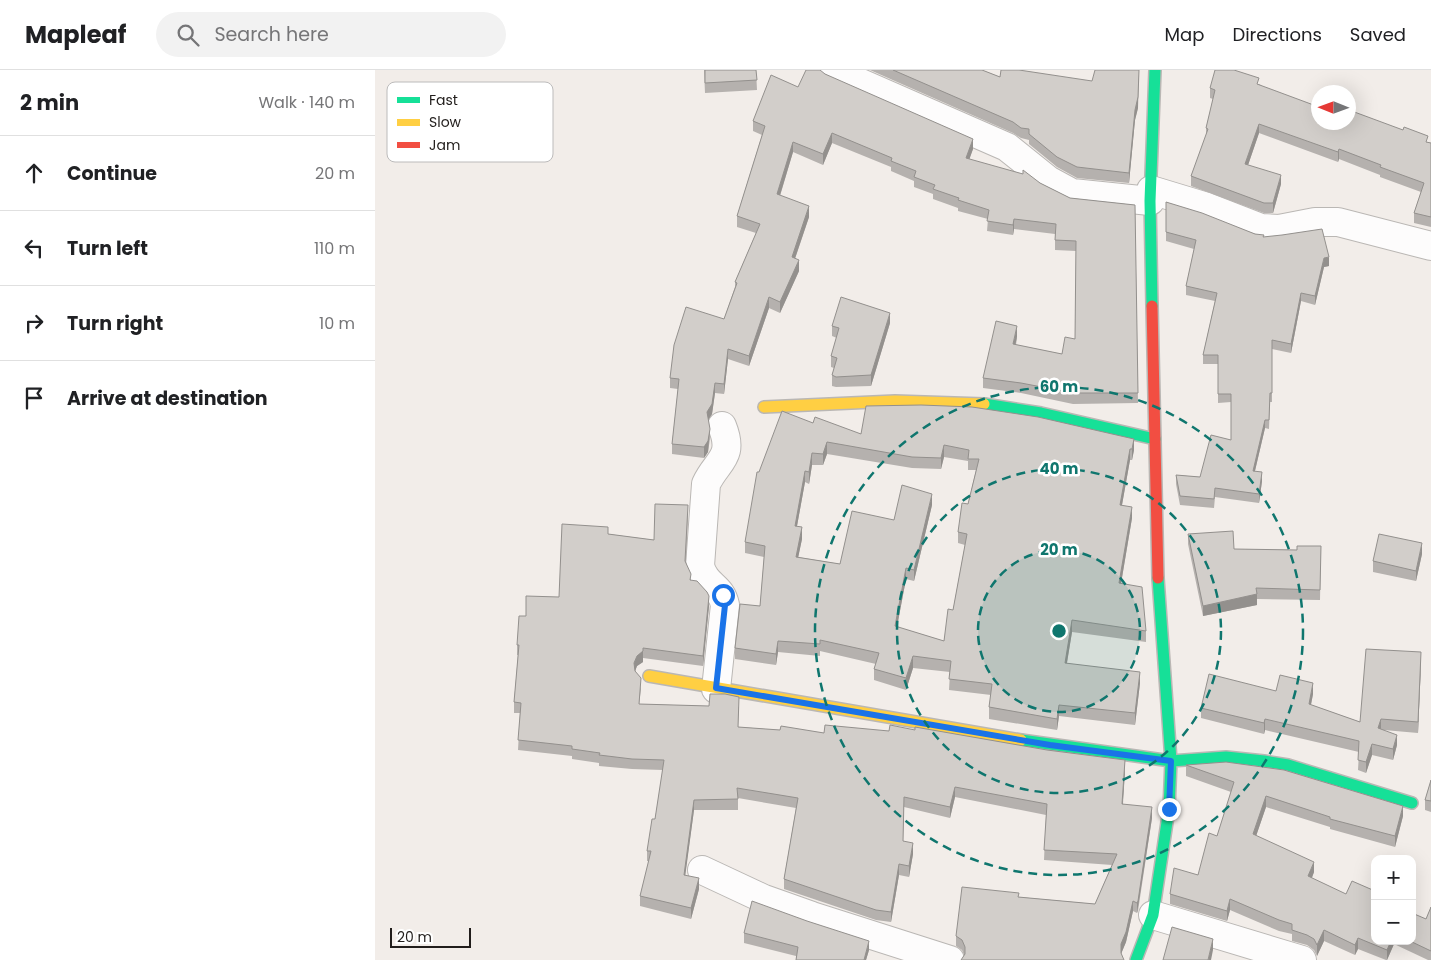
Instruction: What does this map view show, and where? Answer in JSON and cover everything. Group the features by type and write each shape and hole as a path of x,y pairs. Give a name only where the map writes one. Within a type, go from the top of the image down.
{"street":[{"path":"831,70 1007,147 1049,180 1073,193 1151,195 1207,207 1261,228 1279,229 1315,222 1338,222 1431,246"},
{"path":"1136,960 1153,914 1169,809 1171,761 1158,598 1151,195 1155,70"},
{"path":"764,407 890,402 973,403 1025,410 1155,439"},
{"path":"716,688 725,605 723,595 703,576 700,566 706,484 710,474 722,462 727,443 722,426"},
{"path":"649,676 1050,745 1171,761 1226,757 1288,766 1411,803"},
{"path":"701,870 764,899 950,960"},
{"path":"1153,914 1302,960"}],"building":[{"path":"705,70 756,70 757,80 705,83"},
{"path":"806,70 820,70 825,74 973,139 966,158 1023,174 1023,170 1040,183 1070,198 1135,205 1138,393 1073,393 983,378 996,321 1017,326 1013,344 1062,354 1065,337 1075,339 1076,241 1055,240 1056,224 1014,219 1013,225 987,221 989,210 958,200 959,198 933,189 935,185 914,177 916,171 891,161 892,158 832,133 823,154 793,142 777,194 809,206 792,257 799,260 780,302 769,297 749,356 728,349 724,384 715,383 712,404 707,412 710,429 708,441 704,447 672,444 679,379 670,378 674,345 686,307 724,319 737,283 735,282 760,224 737,216 765,126 753,121 771,75 798,87"},
{"path":"893,70 982,70 1000,77 1001,70 1019,70 1092,81 1095,70 1139,70 1138,97 1129,173 1077,167 1057,157 1029,134 1029,129 1021,128 1013,122"},
{"path":"1215,70 1234,70 1259,78 1257,84 1311,104 1311,130 1356,130 1356,113 1403,130 1404,127 1428,136 1426,142 1431,143 1431,217 1414,213 1424,183 1339,149 1338,152 1259,124 1245,164 1281,175 1273,203 1264,203 1191,176 1208,129 1206,128 1215,90 1210,88"},
{"path":"1166,202 1202,213 1255,234 1264,235 1263,237 1322,229 1329,257 1324,258 1315,296 1301,293 1291,344 1272,340 1272,393 1270,393 1269,420 1265,420 1253,471 1262,472 1259,494 1215,488 1214,499 1180,496 1176,475 1200,477 1211,435 1231,440 1231,394 1218,394 1218,355 1203,355 1217,293 1186,286 1196,240 1166,232"},
{"path":"841,297 890,313 871,375 836,377 832,375 837,358 831,356 839,328 832,326"},
{"path":"921,405 972,407 1038,417 1134,439 1132,449 1130,449 1120,505 1132,507 1119,583 1142,587 1146,631 1072,620 1065,663 1140,672 1135,713 1059,705 1057,719 989,707 992,684 949,679 951,661 913,656 906,678 874,669 879,653 820,640 820,644 778,641 776,654 735,648 740,604 760,606 765,546 745,542 757,472 759,472 782,411 813,423 815,417 861,434 866,406","holes":["827,442 912,457 941,458 944,445 969,450 968,459 979,459 968,504 962,503 958,532 967,534 953,610 948,609 944,641 895,626 906,568 914,570 932,494 902,485 894,520 852,511 840,564 796,557 802,527 795,526 805,471 809,472 812,453 823,454"]},
{"path":"655,504 688,505 685,561 691,574 690,580 697,581 709,596 703,656 643,648 643,651 637,656 634,663 635,671 641,678 639,704 709,706 710,694 725,694 739,697 738,727 780,730 781,726 824,733 825,725 889,731 890,725 915,730 915,727 1047,750 1125,760 1122,804 1152,807 1138,901 1137,903 1133,901 1126,932 1121,944 1121,953 1124,960 961,960 965,954 965,947 962,940 956,936 962,887 1019,893 1018,897 1095,904 1117,854 1044,850 1047,804 955,787 950,807 904,797 903,841 913,843 909,866 899,864 891,912 876,910 784,879 798,798 737,788 738,799 694,800 684,875 699,878 691,908 640,896 651,851 647,851 652,819 655,819 664,760 599,755 600,753 572,749 572,746 518,740 521,703 514,702 519,645 517,645 519,616 526,616 526,596 559,597 562,524 608,527 608,534 654,540"},
{"path":"1233,531 1234,549 1297,550 1297,546 1321,546 1320,590 1256,588 1257,594 1203,606 1188,534"},
{"path":"1379,534 1422,543 1416,571 1373,561"},
{"path":"1366,649 1421,652 1418,722 1381,719 1378,728 1397,735 1393,749 1372,744 1366,762 1358,760 1359,741 1265,719 1264,723 1201,708 1209,674 1276,691 1280,675 1313,683 1309,704 1360,722"},
{"path":"1226,762 1284,770 1403,806 1395,836 1330,819 1330,817 1266,796 1253,834 1314,862 1308,876 1346,894 1352,881 1371,889 1371,943 1358,938 1355,945 1324,930 1317,945 1314,939 1292,930 1292,924 1230,899 1227,911 1170,894 1174,868 1198,875 1209,833 1217,836 1234,782 1186,765"},
{"path":"1431,780 1431,801 1425,800"},
{"path":"752,901 869,941 864,960 796,960 798,947 744,933"},
{"path":"1431,907 1431,951 1416,944 1416,915 1426,919"},
{"path":"1172,927 1213,939 1208,960 1163,960"},
{"path":"1375,945 1389,945 1387,950"}],"traffic: fast":[{"path":"1152,306 1150,201 1155,70"},
{"path":"984,404 1041,413 1155,439"},
{"path":"1136,960 1153,915 1169,809 1171,761 1158,578"},
{"path":"1021,740 1171,761 1226,757 1264,761 1288,765 1412,803"}],"traffic: slow":[{"path":"764,407 895,401 984,404"},
{"path":"649,676 1021,740"}],"traffic: jam":[{"path":"1152,306 1158,578"}],"route":[{"path":"723,595 725,605 716,688 1050,745 1171,761 1169,809"}]}
